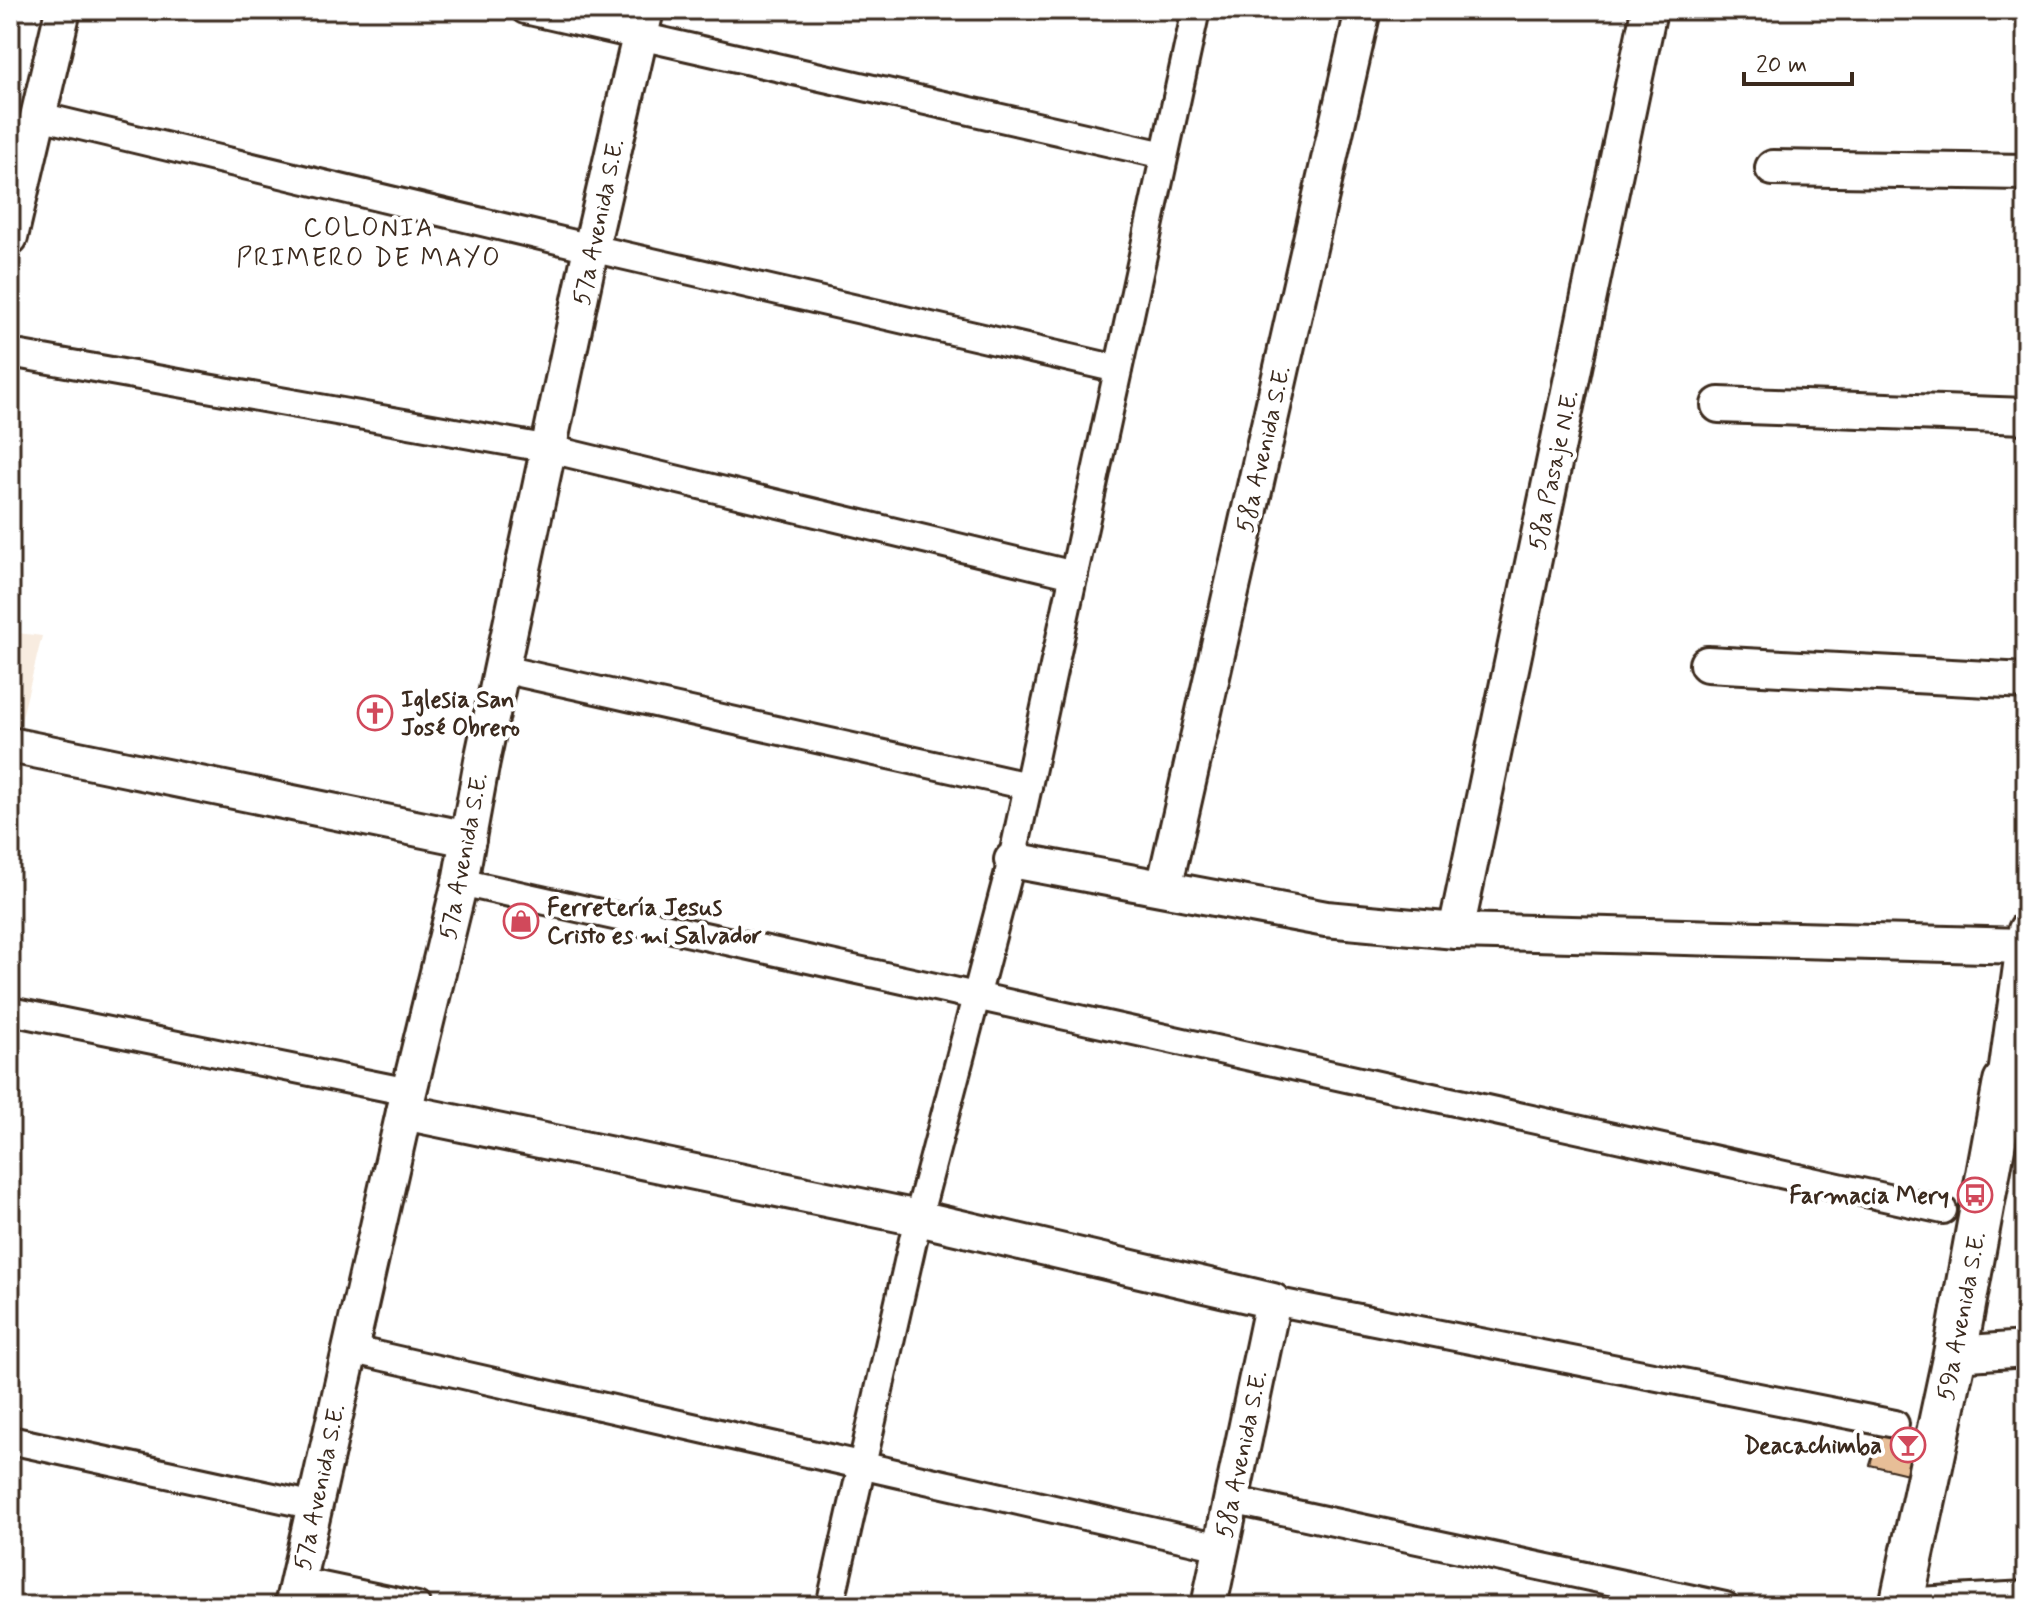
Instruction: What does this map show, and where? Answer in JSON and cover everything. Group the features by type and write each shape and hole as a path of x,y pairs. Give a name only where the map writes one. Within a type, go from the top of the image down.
{"street":[{"path":"10,237 63,10"},
{"path":"525,10 643,23 1164,155"},
{"path":"830,1606 918,1218 1012,860 1196,10"},
{"name":"58a Avenida S.E.","path":"1164,888 1363,10"},
{"name":"58a Pasaje N.E.","path":"1456,931 1649,10"},
{"name":"57a Avenida S.E.","path":"295,1594 349,1349 460,882 591,248 643,23"},
{"path":"39,116 591,248 1118,369"},
{"path":"1773,168 2026,172"},
{"path":"10,353 550,449 1074,575"},
{"path":"1719,405 2026,416"},
{"path":"1707,664 2026,681"},
{"path":"502,669 1028,786"},
{"path":"10,745 468,839"},
{"path":"1012,860 1326,919 1456,931 2025,938"},
{"path":"460,882 1943,1210"},
{"name":"59a Avenida S.E.","path":"1901,1606 2016,1081 2025,938"},
{"path":"10,1011 1273,1301 1895,1424"},
{"name":"58a Avenida S.E.","path":"1209,1606 1273,1301"},
{"path":"349,1349 1221,1547"},
{"path":"1955,1354 2026,1349"},
{"path":"10,1440 315,1506"},
{"path":"1231,1500 1725,1606"},
{"path":"295,1594 417,1606"},
{"path":"1901,1606 2026,1599"}],"shaded area":[{"path":"10,632 42,636 12,758 10,758"}],"building":[{"path":"1881,1430 1922,1439 1912,1475 1870,1465"}],"place":[{"name":"Iglesia San José Obrero","path":"375,713"},
{"name":"Ferretería Jesus Cristo es mi Salvador","path":"521,921"},
{"name":"Farmacia Mery","path":"1975,1195"},
{"name":"Deacachimba","path":"1908,1445"}],"district":[{"name":"COLONIA PRIMERO DE MAYO","path":"369,242"}]}
